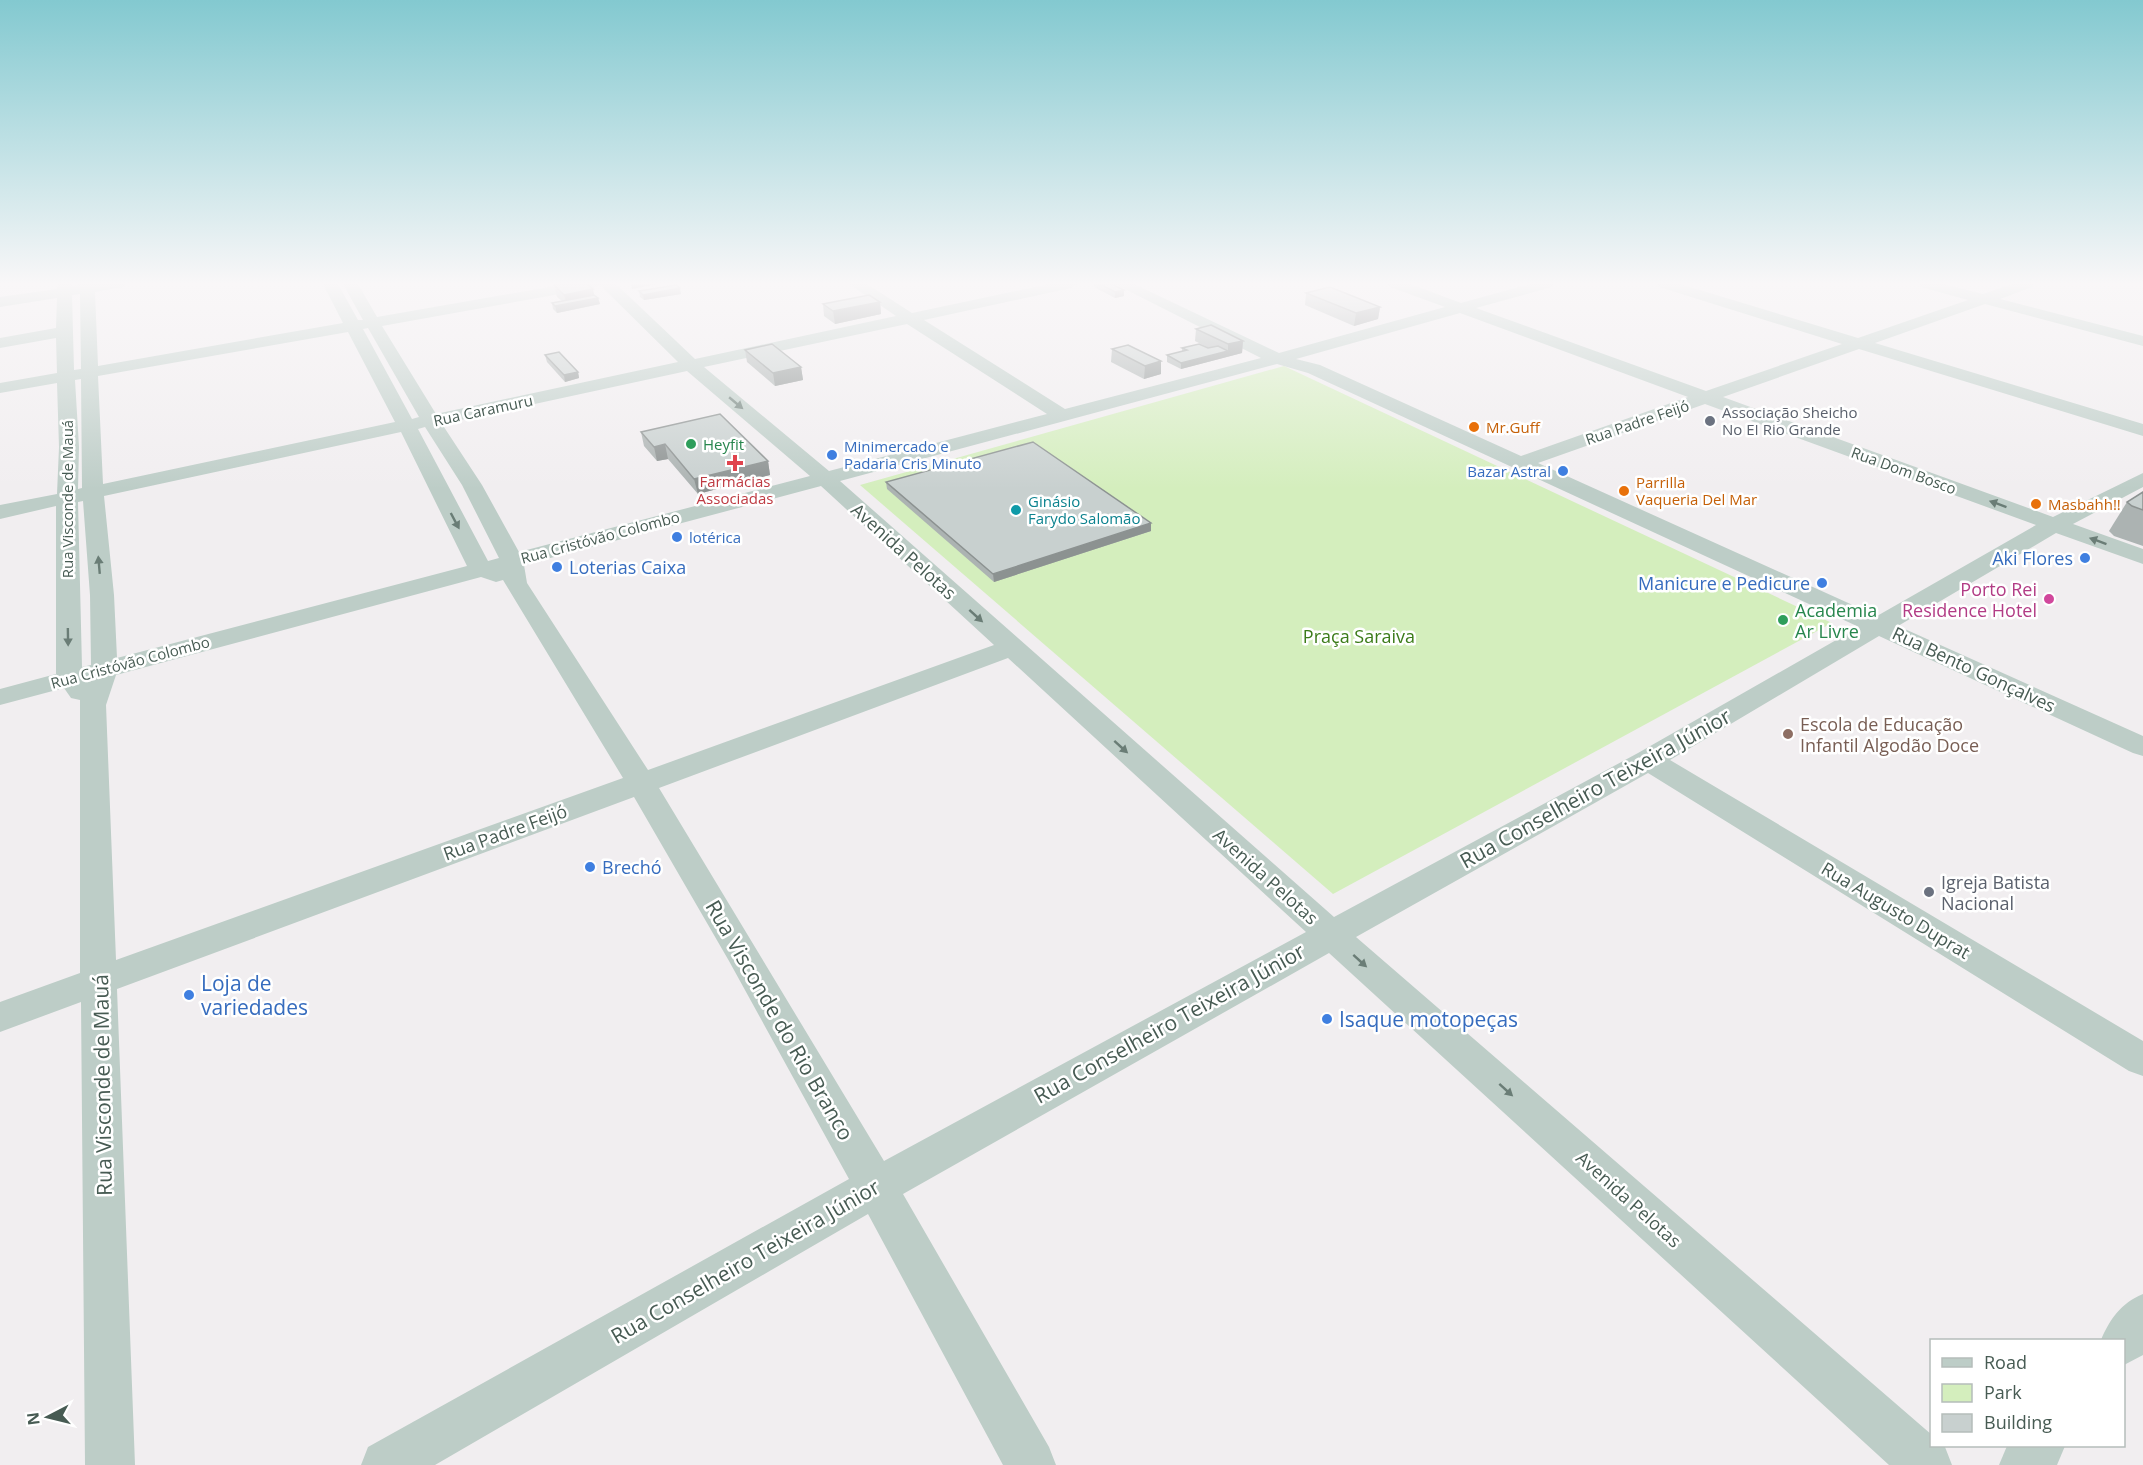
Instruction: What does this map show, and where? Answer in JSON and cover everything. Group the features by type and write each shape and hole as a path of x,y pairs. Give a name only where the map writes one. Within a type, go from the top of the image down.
{"street":[{"name":"Rua Visconde de Mauá","path":"64,352 69,447 68,604 81,692 100,982 110,1465"},
{"name":"Rua Visconde de Mauá","path":"81,692 104,669 102,595 93,492 89,352"},
{"path":"0,388 205,352"},
{"name":"Rua Visconde do Rio Branco","path":"366,352 480,568"},
{"path":"368,355 386,352"},
{"name":"Rua Visconde do Rio Branco","path":"388,352 472,485 513,572 641,783 877,1186 1030,1465"},
{"name":"Avenida Pelotas","path":"678,352 824,478 1330,934 1927,1465"},
{"name":"Rua Caramuru","path":"0,512 750,352"},
{"path":"962,352 1061,415"},
{"path":"989,352 1083,409"},
{"name":"Rua Bento Gonçalves","path":"1278,352 2143,747"},
{"name":"Rua Bento Gonçalves","path":"1279,352 1286,356"},
{"name":"Rua Cristóvão Colombo","path":"0,697 81,692 104,669 480,568 513,572 824,478 1299,352"},
{"name":"Rua Dom Bosco","path":"1581,352 2143,557"},
{"name":"Rua Padre Feijó","path":"1519,463 1829,352"},
{"path":"1891,352 2143,430"},
{"path":"390,398 413,393"},
{"path":"69,447 93,442"},
{"path":"423,456 451,450"},
{"name":"Rua Conselheiro Teixeira Júnior","path":"386,1465 877,1186 1648,760 2053,525 2143,479"},
{"path":"440,492 472,485"},
{"path":"68,604 102,595"},
{"name":"Rua Padre Feijó","path":"0,1017 1011,648"},
{"name":"Rua Augusto Duprat","path":"1648,760 2143,1060"},
{"path":"2125,1340 2143,1317"},
{"path":"2024,1465 2039,1447"}],"green space":[{"name":"Praça Saraiva","path":"1284,366 1832,623 1333,894 860,485"}],"building":[{"path":"559,352 578,372 564,375 545,355"},
{"path":"748,352 783,352 801,367 773,373"},
{"path":"1119,352 1143,352 1161,361 1145,366"},
{"path":"1178,352 1223,352 1181,363 1167,355"},
{"path":"720,414 768,461 694,479 665,444 654,447 641,432"},
{"name":"Ginásio Farydo Salomão","path":"1033,442 1151,523 993,574 886,482"},
{"path":"2143,492 2143,510 2127,502"}],"place":[{"name":"Associação Sheicho No EI Rio Grande","path":"1710,421"},
{"name":"Mr.Guff","path":"1474,427"},
{"name":"Heyfit","path":"691,444"},
{"name":"Minimercado e Padaria Cris Minuto","path":"832,455"},
{"name":"Farmácias Associadas","path":"735,463"},
{"name":"Bazar Astral","path":"1563,471"},
{"name":"Parrilla Vaqueria Del Mar","path":"1624,491"},
{"name":"Masbahh!!","path":"2036,504"},
{"name":"Ginásio Farydo Salomão","path":"1016,510"},
{"name":"lotérica","path":"677,537"},
{"name":"Aki Flores","path":"2085,558"},
{"name":"Loterias Caixa","path":"557,567"},
{"name":"Manicure e Pedicure","path":"1822,583"},
{"name":"Porto Rei Residence Hotel","path":"2049,599"},
{"name":"Academia Ar Livre","path":"1783,620"},
{"name":"Escola de Educação Infantil Algodão Doce","path":"1788,734"},
{"name":"Brechó","path":"590,867"},
{"name":"Igreja Batista Nacional","path":"1929,892"},
{"name":"Loja de variedades","path":"189,995"},
{"name":"Isaque motopeças","path":"1327,1019"}]}
